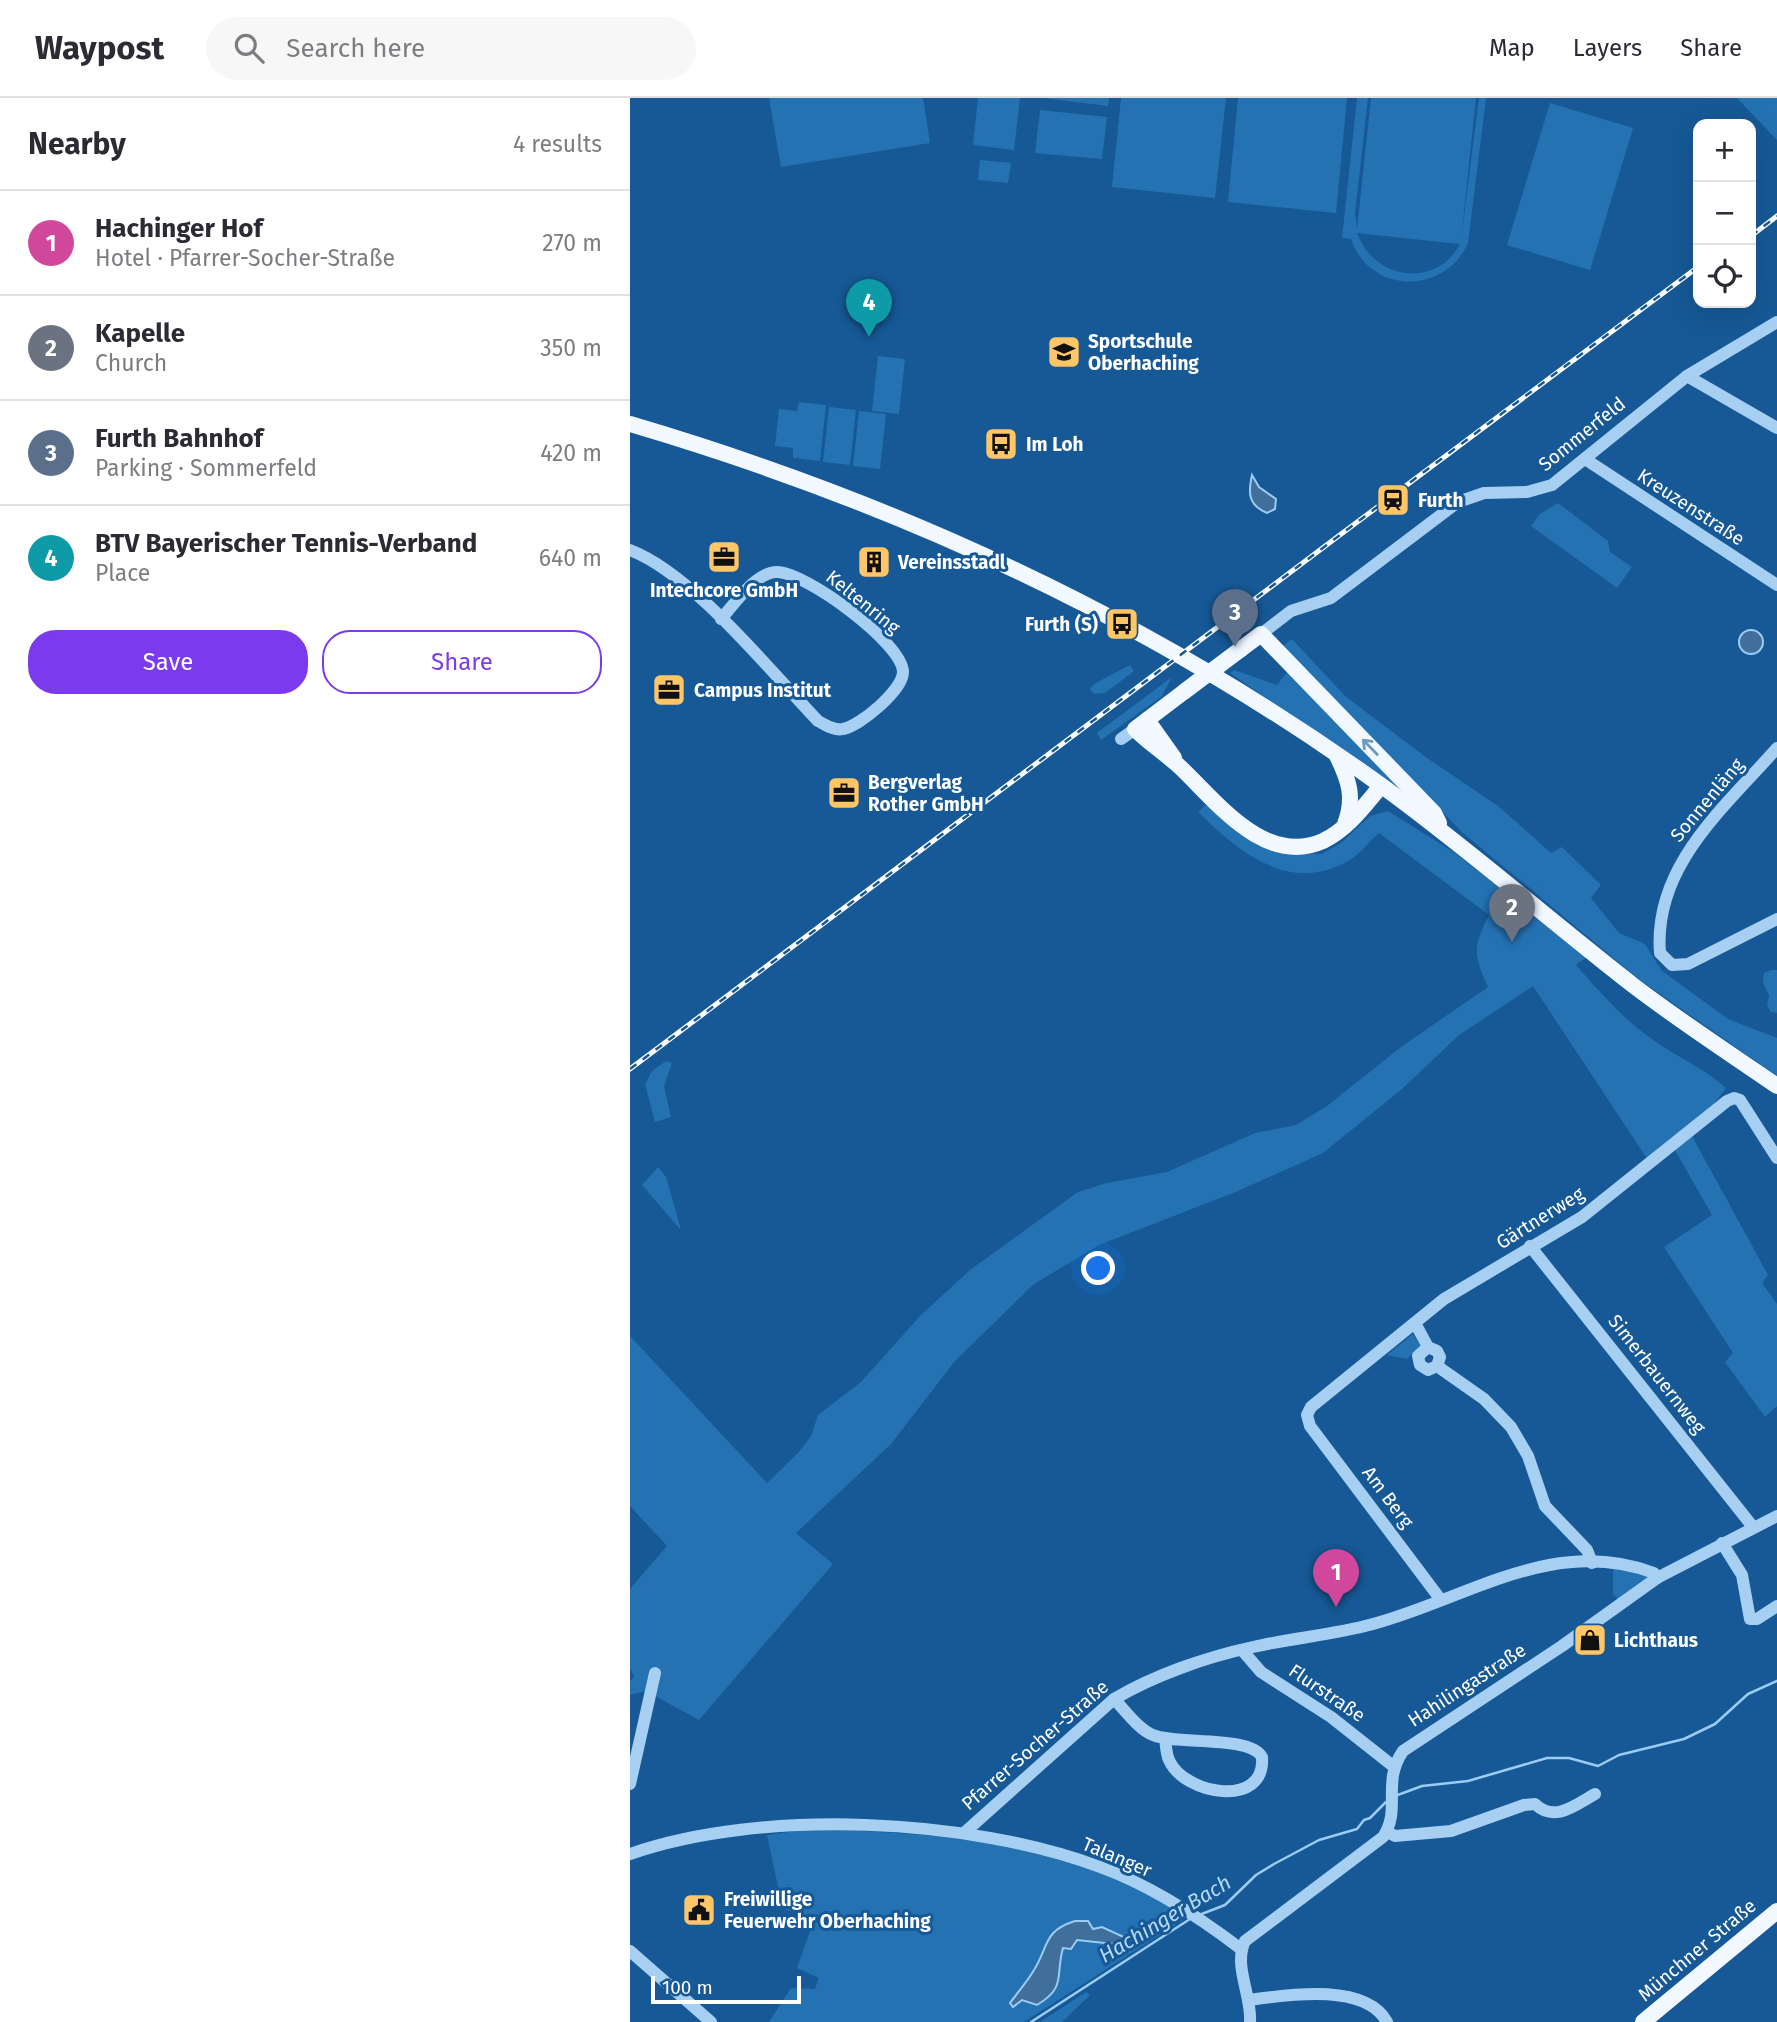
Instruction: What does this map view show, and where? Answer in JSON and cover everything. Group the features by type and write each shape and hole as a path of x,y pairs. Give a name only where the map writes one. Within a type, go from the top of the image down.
{"main road":[{"path":"630,424 828,492 1017,570 1197,665 1381,786 1636,987 1777,1086"},
{"path":"1381,786 1344,828 1321,842 1300,846 1268,842 1245,828 1177,764 1141,724 1261,634 1434,813 1444,833"},
{"path":"1336,754 1350,783 1352,797 1344,828"},
{"name":"Münchner Straße","path":"1643,2022 1777,1911"}],"street":[{"name":"Sommerfeld","path":"1261,634 1291,611 1331,598 1458,502 1484,493 1539,491 1552,485 1687,376 1777,322"},
{"path":"1687,376 1777,428"},
{"name":"Kreuzenstraße","path":"1585,459 1777,585"},
{"name":"Keltenring","path":"630,550 668,571 720,619 818,721 830,728 842,730 853,725 889,697 900,684 903,672 900,659 884,642 848,610 813,586 790,575 774,572 757,580 720,619"},
{"path":"1121,739 1141,724"},
{"name":"Sonnenläng","path":"1777,748 1698,838 1677,867 1661,922 1660,946 1665,961 1672,965 1688,964 1777,919"},
{"name":"Gärtnerweg","path":"1307,1415 1311,1407 1444,1299 1610,1197 1734,1098 1740,1100 1777,1158"},
{"name":"Simerbauernweg","path":"1530,1246 1753,1527"},
{"path":"1415,1323 1428,1347 1419,1353 1418,1361 1424,1369 1437,1366 1484,1399 1511,1427 1528,1456 1545,1506 1587,1550 1592,1563"},
{"name":"Am Berg","path":"1307,1415 1310,1426 1441,1600"},
{"name":"Hahilingastraße","path":"1393,1766 1403,1751 1417,1740 1562,1646 1657,1578 1777,1516"},
{"path":"1722,1543 1742,1575 1750,1619 1758,1619 1777,1606"},
{"name":"Pfarrer-Socher-Straße","path":"630,1854 696,1838 807,1823 964,1833 1114,1699 1138,1685 1242,1650 1367,1626 1510,1573 1540,1567 1592,1563 1634,1566 1654,1573 1657,1578"},
{"name":"Flurstraße","path":"1242,1650 1261,1672 1331,1717 1393,1766"},
{"path":"630,1783 654,1673"},
{"path":"1114,1699 1152,1735 1205,1740 1254,1749 1262,1757 1263,1767 1259,1776 1241,1791 1233,1793 1200,1786 1189,1782 1171,1764 1165,1738"},
{"path":"1250,2022 1241,1949 1252,1934 1375,1844 1387,1832 1391,1824 1393,1766"},
{"path":"1387,1832 1395,1836 1451,1831 1524,1805 1535,1804 1545,1813 1553,1814 1595,1794"},
{"name":"Talanger","path":"964,1833 1101,1867 1196,1918 1241,1949"},
{"path":"630,1951 711,2022"},
{"path":"1249,2000 1303,1993 1332,1995 1369,2004 1387,2022"}],"shaded area":[{"path":"769,98 923,98 930,143 781,167"},
{"path":"978,98 1020,98 1014,150 973,145"},
{"path":"1043,98 1109,98 1108,106"},
{"path":"1121,98 1226,98 1215,198 1112,187"},
{"path":"1238,98 1347,98 1336,213 1228,202"},
{"path":"1357,98 1368,98 1355,213 1357,229 1371,98 1476,98 1461,240 1479,98 1486,98 1468,243 1457,260 1443,272 1426,279 1390,279 1374,271 1361,257 1351,239 1342,238","holes":["1357,233 1460,244 1449,259 1436,268 1421,273 1406,273 1390,269 1376,261 1365,249"]},
{"path":"1737,98 1777,98 1777,140"},
{"path":"1550,103 1633,128 1590,270 1507,245"},
{"path":"1040,110 1107,117 1102,159 1035,153"},
{"path":"980,160 1011,163 1008,183 978,180"},
{"path":"878,356 905,359 899,414 872,411"},
{"path":"799,402 826,405 820,461 793,458 793,448 775,446 779,409 797,411"},
{"path":"829,407 856,410 850,465 823,462"},
{"path":"859,411 886,414 880,469 853,466"},
{"path":"1252,475 1259,487 1276,499 1275,509 1267,513 1253,502 1250,493"},
{"path":"1558,503 1608,541 1610,552 1632,567 1617,588 1531,526 1540,514"},
{"path":"1751,630 1760,633 1763,642 1760,651 1751,654 1742,651 1739,642 1742,633"},
{"path":"1292,639 1345,696 1427,758 1498,806 1551,853 1562,847 1601,885 1591,898 1619,933 1645,944 1662,971 1728,1019 1777,1038 1777,1076 1640,980 1463,833 1282,647"},
{"path":"1130,665 1134,671 1105,693 1094,694 1090,689 1094,684"},
{"path":"1234,670 1277,685 1289,670 1415,801 1230,673"},
{"path":"1172,677 1161,697 1101,740 1097,733"},
{"path":"1208,803 1297,853 1321,854 1341,843 1370,816 1388,811 1455,853 1587,957 1576,965 1620,1012 1649,1037 1726,1088 1713,1105 1648,1160 1533,986 1459,1035 1402,1089 1323,1153 1238,1191 1099,1245 1034,1284 955,1361 891,1444 796,1533 833,1564 699,1720 646,1691 630,1695 630,1681 634,1677 630,1668 630,1589 667,1546 630,1506 630,1336 767,1483 799,1452 811,1436 818,1415 861,1382 920,1316 970,1270 1078,1192 1107,1183 1167,1172 1255,1133 1296,1125 1327,1106 1401,1047 1488,987 1477,951 1480,935 1489,915 1379,833 1351,859 1325,871 1284,871 1247,853 1213,827 1198,812"},
{"path":"1777,970 1777,1013 1771,1012 1767,1006 1769,996 1763,983 1764,973"},
{"path":"666,1061 672,1063 664,1086 671,1117 655,1122 645,1084 652,1071"},
{"path":"1692,1136 1768,1275 1762,1283 1777,1304 1777,1406 1765,1417 1725,1362 1733,1353 1664,1247 1712,1215 1675,1150"},
{"path":"658,1167 666,1177 681,1230 642,1185"},
{"path":"1413,1334 1420,1346 1407,1359 1387,1355"},
{"path":"1613,1570 1646,1576 1648,1580 1618,1600 1613,1594"},
{"path":"810,1829 957,1838 1006,1845 1053,1856 1100,1871 1144,1891 1186,1918 1024,2022 769,2022 791,1988 815,1989 819,1978 797,1968 814,1920 776,1906 779,1891 767,1835"},
{"path":"1075,1921 1088,1921 1093,1929 1102,1927 1126,1938 1124,1942 1114,1944 1077,1940 1071,1949 1063,1948 1058,1980 1053,1992 1037,2005 1022,2000 1013,2007 1010,2003 1034,1970 1048,1940 1057,1929"},
{"path":"1086,1992 1090,1995 1062,2022 1040,2022"}],"waterway":[{"name":"Hachinger Bach","path":"1395,1796 1422,1786 1468,1781 1547,1758 1569,1758 1598,1766 1619,1755 1684,1739 1715,1724 1748,1694 1777,1681"},
{"name":"Hachinger Bach","path":"1199,1915 1225,1905 1256,1875 1274,1864 1319,1840 1357,1829 1386,1802"},
{"name":"Hachinger Bach","path":"1031,2022 1190,1919"}],"railway":[{"path":"1756,232 1777,216"},
{"path":"630,1069 1693,271"}],"place":[{"name":"BTV Bayerischer Tennis-Verband","path":"869,337"},
{"name":"Sportschule Oberhaching","path":"1064,352"},
{"name":"Im Loh","path":"1001,444"},
{"name":"Furth","path":"1393,500"},
{"name":"Intechcore GmbH","path":"724,557"},
{"name":"Vereinsstadl","path":"874,562"},
{"name":"Furth (S)","path":"1122,624"},
{"name":"Furth Bahnhof","path":"1235,647"},
{"name":"Campus Institut","path":"669,690"},
{"name":"Bergverlag Rother GmbH","path":"844,793"},
{"name":"Kapelle","path":"1512,942"},
{"name":"Hachinger Hof","path":"1336,1607"},
{"name":"Lichthaus","path":"1590,1640"},
{"name":"Freiwillige Feuerwehr Oberhaching","path":"699,1910"}]}
